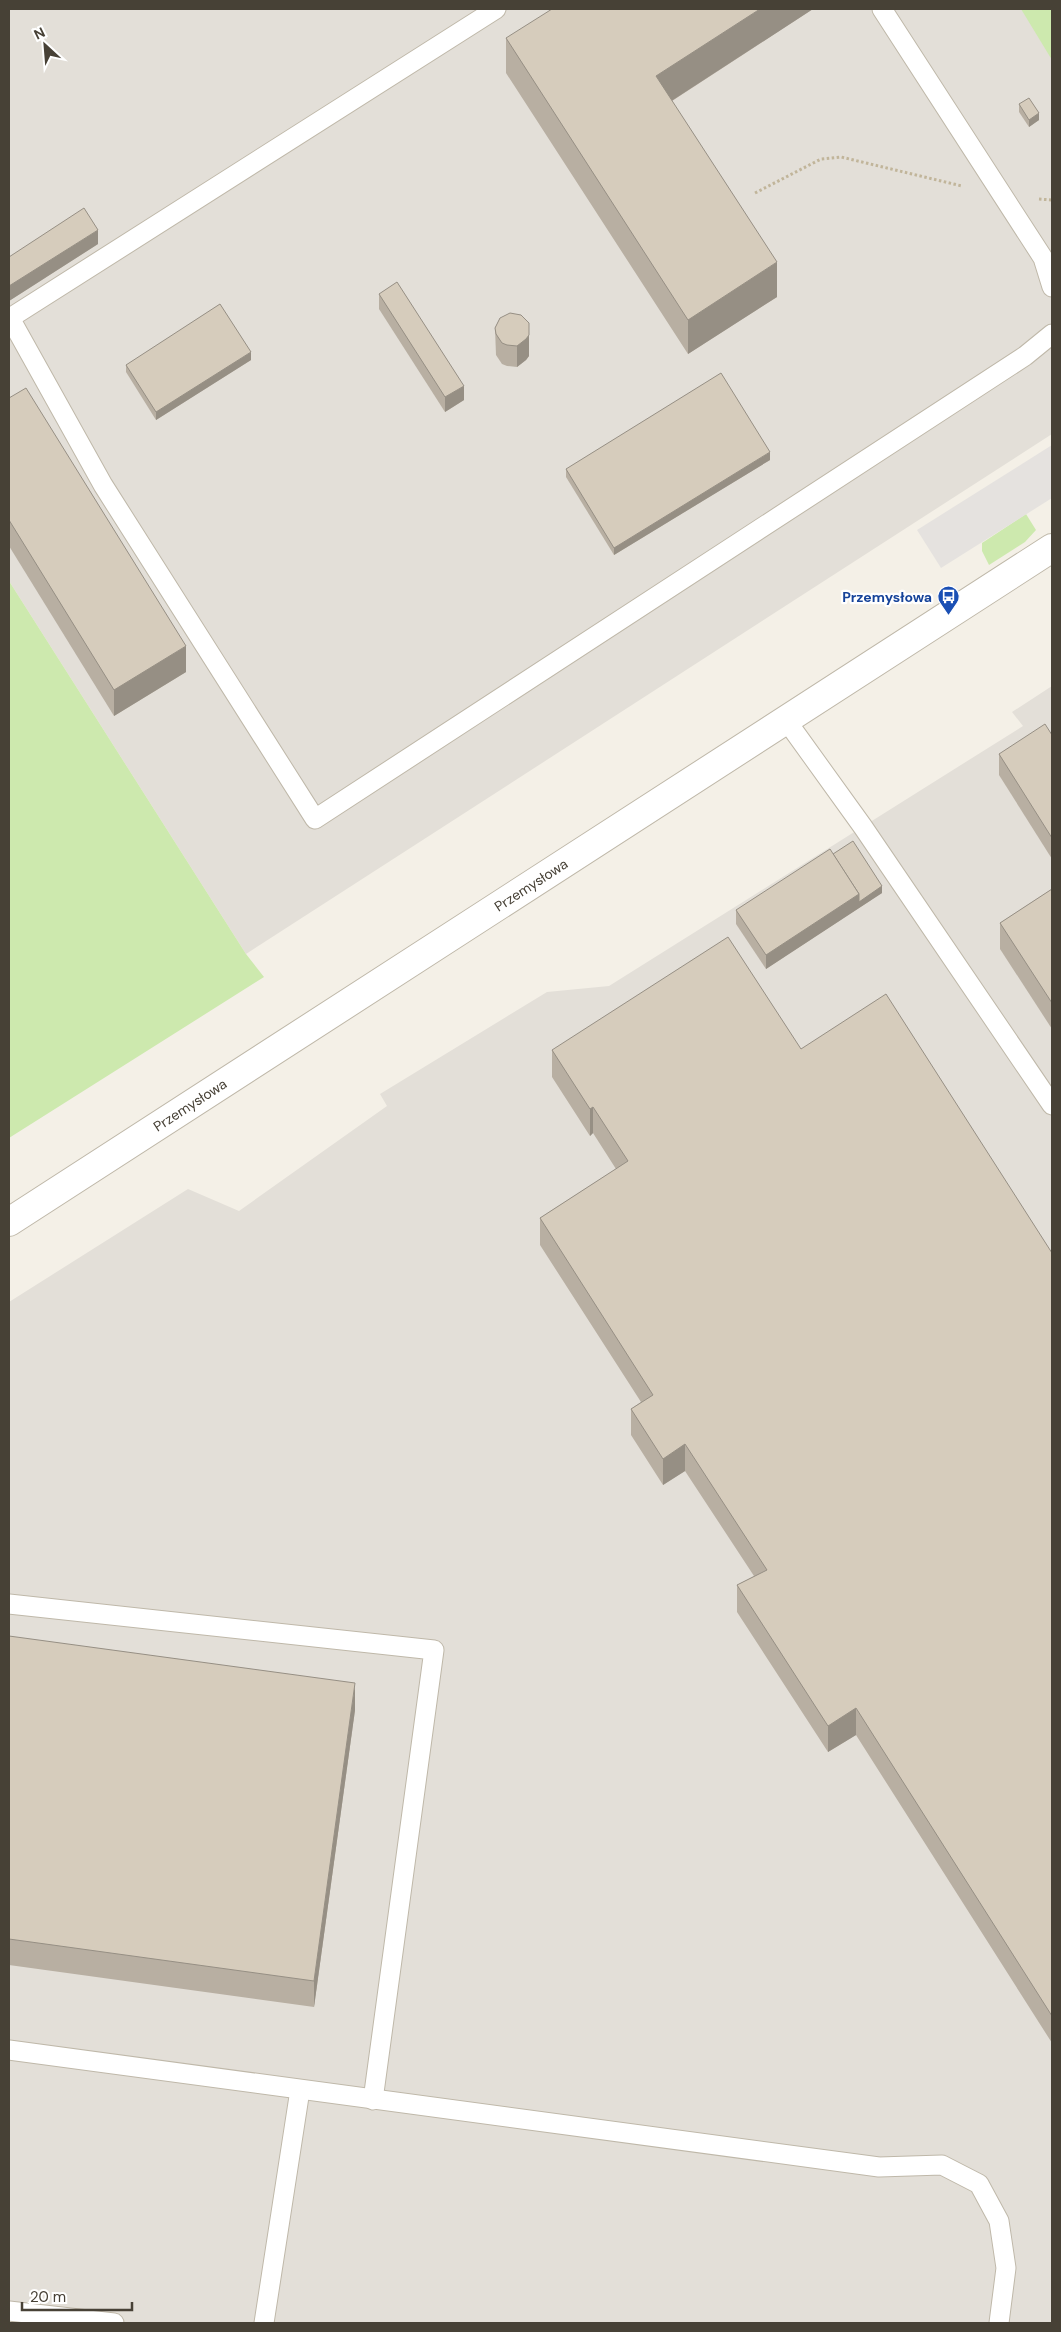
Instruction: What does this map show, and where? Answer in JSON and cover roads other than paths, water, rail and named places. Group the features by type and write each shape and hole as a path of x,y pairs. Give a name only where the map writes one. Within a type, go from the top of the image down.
{"street":[{"name":"Przemysłowa","path":"9,1222 1052,548"}],"lane":[{"path":"496,9 10,318 103,485 315,819 1025,356 1052,334"},
{"path":"882,9 1043,258 1052,287"},
{"path":"786,720 863,827 1052,1104"},
{"path":"9,1604 434,1650 373,2100"},
{"path":"9,2050 879,2167 942,2164 980,2184 999,2221 1006,2268 999,2323"},
{"path":"264,2323 300,2090"},
{"path":"9,2311 114,2323"}],"place":[{"name":"Przemysłowa","path":"948,616"}]}
